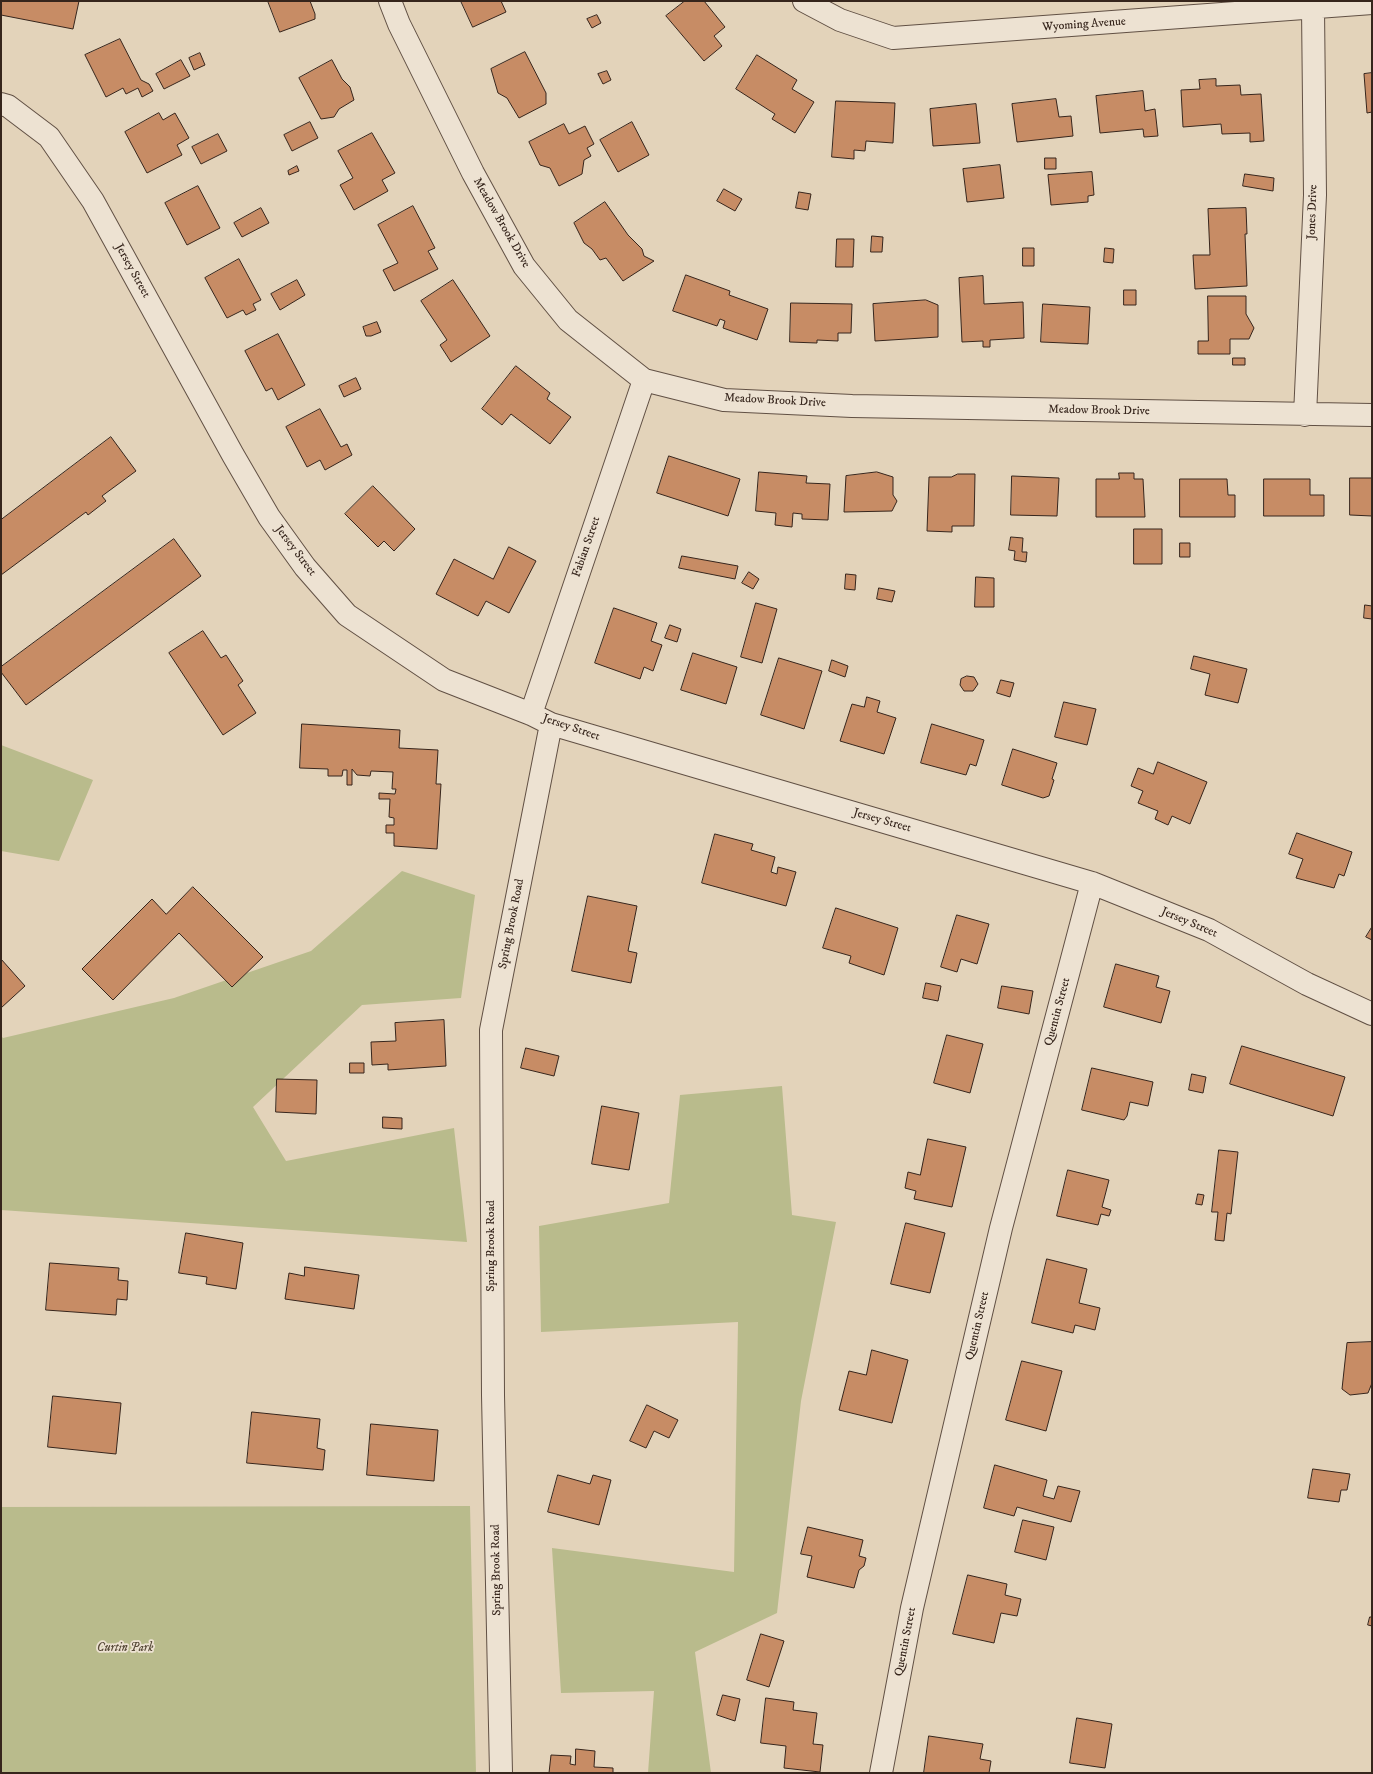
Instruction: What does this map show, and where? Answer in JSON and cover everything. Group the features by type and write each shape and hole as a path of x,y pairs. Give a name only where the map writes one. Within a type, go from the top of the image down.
{"street":[{"name":"Meadow Brook Drive","path":"390,1 399,24 473,173 524,266 568,320 644,380 724,400 852,406 1372,415"},
{"name":"Wyoming Avenue","path":"804,1 840,20 894,38 1372,3"},
{"name":"Jones Drive","path":"1305,415 1315,195 1313,8"},
{"name":"Jersey Street","path":"1,104 8,106 49,137 93,201 233,456 269,517 305,567 347,615 444,680 531,714 551,724 1092,883 1209,930 1306,984 1372,1014"},
{"name":"Fabian Street","path":"531,714 644,380"},
{"name":"Spring Brook Road","path":"501,1773 494,1403 491,1030 551,724"},
{"name":"Quentin Street","path":"881,1773 912,1608 1001,1228 1092,883"}],"green space":[{"path":"1,745 93,780 59,861 1,851"},
{"path":"402,871 475,895 461,998 362,1005 253,1107 286,1161 454,1128 467,1242 1,1210 1,1036 3,1038 174,998 311,951"},
{"path":"782,1086 792,1215 836,1222 801,1401 777,1613 695,1652 711,1773 648,1773 654,1691 561,1693 552,1548 734,1572 738,1322 541,1332 539,1226 669,1203 680,1095"},
{"name":"Curtin Park","path":"470,1506 476,1773 1,1773 1,1507"}],"building":[{"path":"1,1 79,1 73,29 1,15"},
{"path":"268,1 310,1 315,14 315,19 280,32"},
{"path":"461,1 501,1 506,12 473,27"},
{"path":"685,1 704,1 725,27 714,36 722,46 704,61 666,16"},
{"path":"597,15 601,23 592,28 587,19"},
{"path":"120,39 141,80 149,84 153,91 142,97 138,88 126,94 123,88 106,97 85,55"},
{"path":"525,52 546,93 546,104 519,118 507,98 498,93 491,69"},
{"path":"200,53 205,65 194,70 189,58"},
{"path":"757,55 797,80 792,89 814,102 795,133 772,119 775,114 736,89"},
{"path":"181,60 190,76 164,89 156,74"},
{"path":"332,60 342,79 350,87 354,100 339,109 334,117 321,119 299,78"},
{"path":"607,71 611,80 603,84 598,74"},
{"path":"1372,73 1372,112 1367,113 1364,74"},
{"path":"1216,79 1216,86 1240,85 1241,95 1261,94 1264,141 1250,142 1250,133 1222,134 1221,124 1183,127 1181,90 1200,89 1199,80"},
{"path":"1143,91 1145,111 1155,109 1158,136 1144,137 1143,129 1100,133 1096,96"},
{"path":"1056,99 1059,117 1071,116 1073,136 1017,142 1012,104"},
{"path":"836,101 895,103 893,143 866,141 865,151 854,150 854,159 832,157"},
{"path":"976,104 980,143 933,146 930,109"},
{"path":"159,113 163,120 175,113 189,138 177,145 182,155 147,173 125,132"},
{"path":"310,122 318,138 292,151 284,135"},
{"path":"632,122 649,155 618,172 600,140"},
{"path":"564,124 569,134 585,126 594,144 587,148 591,156 584,160 582,174 559,186 550,168 540,165 529,142"},
{"path":"372,133 395,173 382,180 388,191 354,210 340,185 353,178 338,151"},
{"path":"218,134 227,151 201,164 192,147"},
{"path":"1045,158 1056,158 1056,169 1045,169"},
{"path":"1000,165 1004,198 967,202 963,169"},
{"path":"297,166 299,171 289,175 288,171"},
{"path":"1092,172 1094,195 1088,196 1088,202 1051,205 1048,175"},
{"path":"1245,174 1274,178 1273,191 1243,186"},
{"path":"198,186 220,228 187,245 165,203"},
{"path":"724,189 742,199 735,211 717,201"},
{"path":"799,192 811,194 808,210 796,208"},
{"path":"605,202 628,235 642,249 644,256 654,261 623,281 606,258 600,260 592,249 584,243 574,223"},
{"path":"413,206 435,248 428,251 438,269 394,291 383,270 398,263 378,225"},
{"path":"261,208 269,223 242,237 234,223"},
{"path":"1246,208 1247,234 1245,234 1247,286 1195,289 1193,255 1210,255 1208,209"},
{"path":"872,236 883,237 882,252 871,252"},
{"path":"837,239 854,239 853,267 836,267"},
{"path":"1023,248 1034,248 1034,266 1023,266"},
{"path":"1105,248 1114,249 1113,263 1104,262"},
{"path":"239,259 261,300 253,304 256,310 246,315 243,310 227,318 205,278"},
{"path":"686,275 730,291 729,295 768,309 757,340 723,328 725,321 720,319 717,326 673,311"},
{"path":"983,276 984,304 1023,302 1024,338 990,340 990,347 983,347 983,341 962,342 959,278"},
{"path":"297,280 305,295 280,310 271,294"},
{"path":"453,280 490,336 451,362 440,345 447,340 421,301"},
{"path":"1124,290 1136,290 1136,305 1124,305"},
{"path":"1208,296 1246,296 1246,314 1254,328 1249,339 1230,339 1230,354 1198,354 1198,341 1208,341"},
{"path":"926,300 938,305 938,337 875,341 873,304"},
{"path":"791,303 852,304 851,333 838,333 838,341 817,340 817,343 790,342"},
{"path":"1043,304 1090,307 1088,344 1041,342"},
{"path":"377,322 381,332 371,336 366,336 363,327"},
{"path":"278,334 305,385 278,400 272,388 266,391 245,351"},
{"path":"1233,358 1245,358 1245,365 1233,365"},
{"path":"516,366 550,393 547,399 571,417 550,444 511,414 502,425 482,409"},
{"path":"356,378 361,389 344,397 339,386"},
{"path":"320,409 341,447 347,444 352,455 325,470 320,460 307,467 286,427"},
{"path":"111,437 136,471 102,496 106,501 88,515 86,512 1,575 1,520"},
{"path":"669,456 740,479 728,516 657,493"},
{"path":"759,472 807,476 806,483 830,484 828,520 802,519 802,514 793,513 792,527 775,525 776,513 756,511"},
{"path":"877,472 893,477 893,495 897,501 892,511 844,512 846,476"},
{"path":"1119,473 1134,473 1134,479 1143,479 1145,517 1096,517 1096,479 1119,479"},
{"path":"958,474 975,474 974,526 952,526 952,532 927,531 929,477 951,477"},
{"path":"1012,476 1059,478 1057,516 1011,515"},
{"path":"1350,478 1372,478 1372,516 1350,515"},
{"path":"1180,479 1227,479 1228,495 1235,495 1235,517 1180,517"},
{"path":"1264,479 1310,479 1310,495 1324,495 1324,516 1264,516"},
{"path":"373,486 415,529 394,551 384,541 378,547 345,514"},
{"path":"1134,529 1162,529 1162,564 1134,564"},
{"path":"1011,537 1023,538 1022,552 1027,552 1026,562 1014,560 1015,551 1009,550"},
{"path":"174,539 201,576 26,705 1,672 1,667"},
{"path":"1180,543 1190,543 1190,557 1180,557"},
{"path":"509,547 536,561 509,613 486,601 478,616 436,594 454,559 493,579"},
{"path":"682,556 738,566 735,579 679,568"},
{"path":"749,572 759,579 753,589 742,583"},
{"path":"846,574 856,575 855,590 845,589"},
{"path":"976,577 994,578 994,607 975,607"},
{"path":"879,588 895,591 892,602 877,599"},
{"path":"756,603 777,609 762,663 741,657"},
{"path":"1365,605 1372,606 1372,619 1364,618"},
{"path":"614,608 657,623 651,641 662,645 653,671 644,667 640,679 595,663"},
{"path":"670,625 681,629 677,642 665,638"},
{"path":"203,631 221,658 226,655 243,681 238,685 256,713 223,735 169,653"},
{"path":"693,653 737,667 726,704 681,690"},
{"path":"1194,656 1247,669 1238,703 1205,695 1210,674 1191,669"},
{"path":"779,658 822,671 804,729 761,715"},
{"path":"832,660 848,666 845,677 829,671"},
{"path":"967,676 974,677 978,684 973,691 964,691 960,685 961,679"},
{"path":"1001,680 1014,683 1010,697 997,693"},
{"path":"867,697 880,701 877,712 896,718 884,754 840,741 852,704 864,707"},
{"path":"1064,702 1096,709 1087,745 1055,737"},
{"path":"302,724 400,730 399,748 438,750 436,784 441,784 437,849 394,846 394,833 386,833 386,825 394,825 394,818 389,817 390,799 379,799 379,793 395,794 396,789 392,789 393,772 371,771 370,776 357,775 352,769 352,785 347,785 347,770 343,770 342,776 328,776 328,769 300,768"},
{"path":"932,724 984,740 976,766 970,764 966,775 921,763"},
{"path":"1013,749 1057,763 1049,796 1043,798 1002,785"},
{"path":"1158,762 1207,782 1190,824 1172,816 1168,825 1155,819 1158,811 1138,803 1143,791 1131,786 1138,768 1153,774"},
{"path":"1297,833 1352,852 1344,876 1339,874 1334,888 1296,878 1303,859 1289,854"},
{"path":"715,834 753,844 751,850 775,857 771,872 777,874 778,867 796,872 786,906 702,883"},
{"path":"193,887 263,957 232,987 179,933 113,1000 82,969 152,899 166,914"},
{"path":"588,896 637,906 628,951 637,953 631,983 572,971"},
{"path":"836,908 898,928 884,975 849,963 851,956 823,948"},
{"path":"957,915 989,924 977,964 961,959 957,972 941,967"},
{"path":"1372,927 1372,940 1366,937"},
{"path":"1,959 25,986 1,1008"},
{"path":"1116,964 1159,976 1156,987 1170,991 1161,1023 1104,1007"},
{"path":"926,983 941,986 938,1001 923,998"},
{"path":"1002,986 1033,991 1029,1014 998,1008"},
{"path":"444,1020 446,1066 388,1070 388,1064 372,1065 371,1042 396,1041 395,1023"},
{"path":"947,1035 983,1044 970,1093 934,1083"},
{"path":"1242,1046 1345,1077 1333,1116 1230,1084"},
{"path":"526,1048 559,1056 554,1076 521,1068"},
{"path":"350,1063 364,1063 364,1073 350,1073"},
{"path":"1092,1068 1153,1082 1148,1106 1130,1102 1127,1116 1124,1120 1082,1110"},
{"path":"1192,1074 1206,1077 1203,1093 1189,1090"},
{"path":"277,1079 317,1080 316,1114 276,1112"},
{"path":"602,1106 639,1113 629,1170 592,1164"},
{"path":"383,1117 402,1118 402,1129 383,1128"},
{"path":"928,1139 966,1147 952,1207 914,1199 916,1191 905,1188 908,1172 920,1175"},
{"path":"1219,1150 1238,1152 1231,1214 1227,1213 1224,1241 1215,1240 1218,1212 1212,1212"},
{"path":"1068,1170 1109,1180 1102,1207 1111,1210 1109,1216 1101,1214 1098,1225 1057,1216"},
{"path":"1198,1194 1204,1195 1202,1205 1196,1204"},
{"path":"906,1223 945,1233 930,1293 891,1284"},
{"path":"186,1233 243,1243 236,1289 206,1284 207,1277 179,1273"},
{"path":"1047,1259 1087,1269 1079,1303 1100,1308 1095,1330 1075,1325 1073,1333 1032,1323"},
{"path":"50,1263 119,1268 118,1280 128,1281 127,1300 117,1299 116,1315 46,1310"},
{"path":"305,1267 359,1275 354,1309 285,1299 289,1273 304,1276"},
{"path":"1372,1342 1372,1383 1368,1393 1350,1395 1342,1389 1347,1343"},
{"path":"872,1350 908,1360 892,1423 839,1410 849,1371 866,1375"},
{"path":"1022,1361 1062,1371 1046,1431 1006,1420"},
{"path":"53,1396 121,1403 116,1454 48,1447"},
{"path":"647,1405 678,1420 669,1438 654,1431 646,1448 630,1441"},
{"path":"252,1412 320,1419 317,1448 325,1450 323,1470 247,1463"},
{"path":"371,1424 438,1430 434,1481 367,1475"},
{"path":"995,1465 1047,1480 1043,1496 1054,1499 1058,1486 1080,1491 1071,1522 1017,1507 1014,1516 984,1508"},
{"path":"1313,1469 1350,1474 1347,1490 1341,1490 1339,1502 1308,1498"},
{"path":"558,1475 590,1484 593,1475 611,1480 599,1525 548,1512"},
{"path":"1023,1520 1054,1527 1046,1560 1015,1552"},
{"path":"808,1527 863,1540 859,1556 866,1558 864,1566 859,1570 854,1588 807,1577 812,1556 801,1554"},
{"path":"968,1575 1007,1584 1005,1595 1021,1599 1017,1616 1001,1613 994,1643 953,1634"},
{"path":"1370,1617 1372,1617 1372,1626 1368,1625"},
{"path":"761,1634 784,1641 769,1687 747,1680"},
{"path":"723,1695 740,1699 735,1721 717,1715"},
{"path":"766,1698 794,1702 793,1710 817,1713 813,1744 823,1745 820,1772 784,1768 786,1746 761,1743"},
{"path":"1077,1718 1112,1724 1105,1768 1070,1763"},
{"path":"929,1736 983,1744 980,1759 991,1761 989,1773 924,1773"},
{"path":"576,1749 595,1751 594,1767 613,1768 613,1773 549,1773 551,1755 571,1756 570,1764 575,1765"}]}
